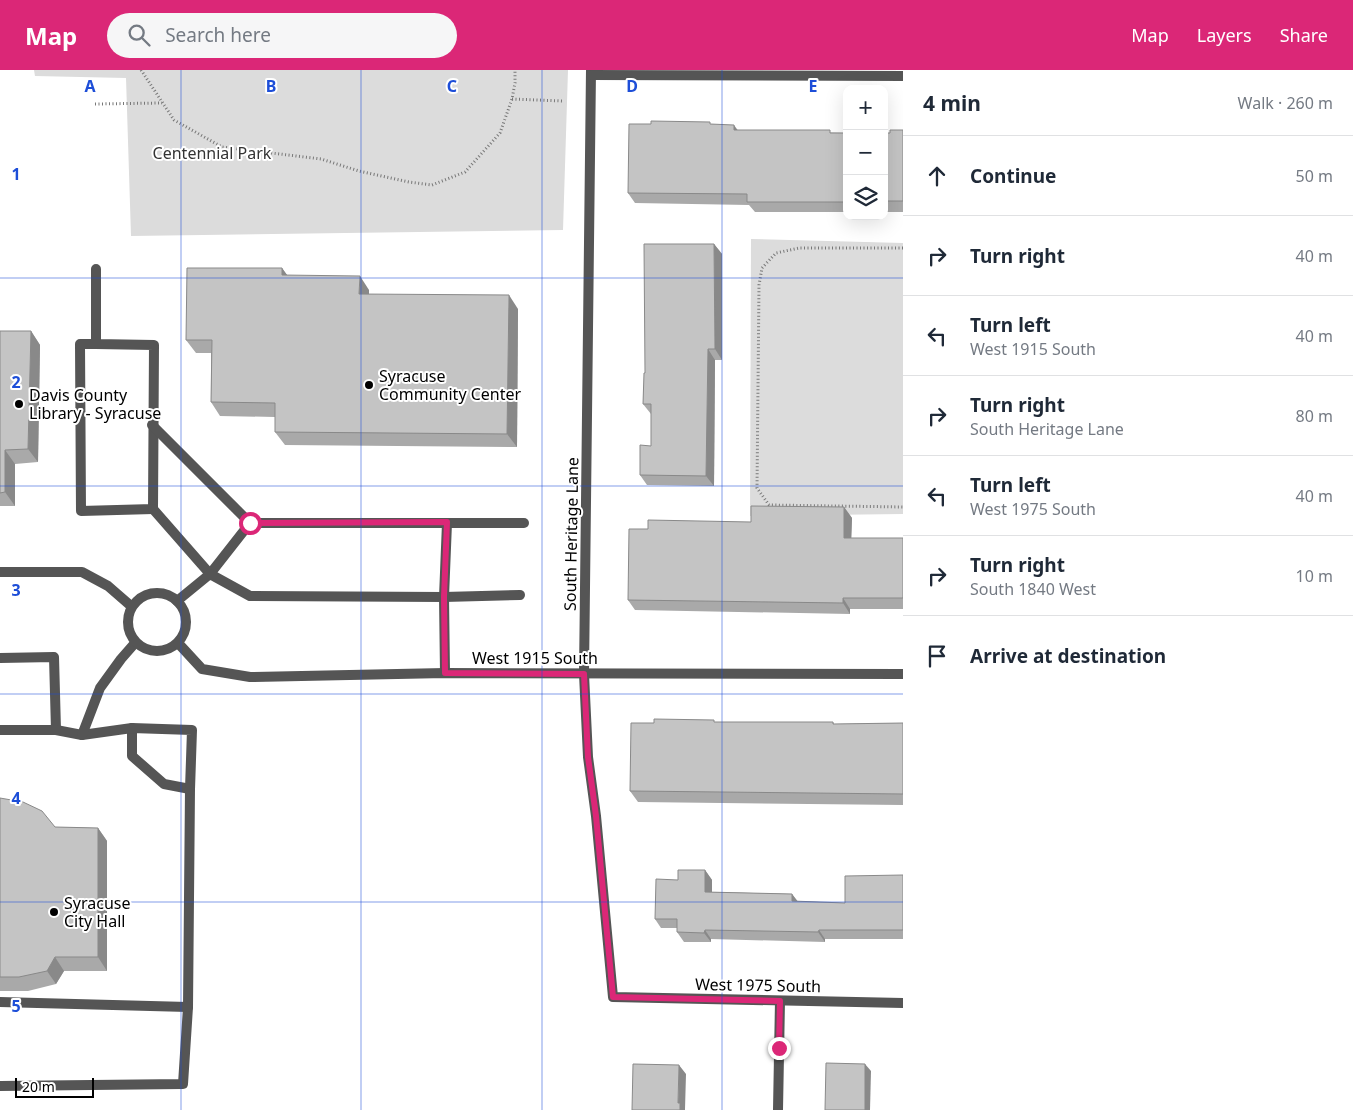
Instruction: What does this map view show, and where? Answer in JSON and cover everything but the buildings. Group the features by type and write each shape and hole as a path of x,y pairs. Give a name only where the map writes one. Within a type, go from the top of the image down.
{"street":[{"path":"591,72 903,76"},
{"name":"South Heritage Lane","path":"591,72 584,674 588,757 596,816 613,997"},
{"path":"96,269 96,344"},
{"path":"153,509 81,511 80,344 154,345 152,425 153,509 210,574 250,596 444,597 520,595"},
{"path":"152,425 250,523 524,522"},
{"path":"445,673 444,597 447,522"},
{"path":"177,601 210,574 250,523"},
{"path":"0,572 82,572 108,586 132,606"},
{"path":"156,593 166,594 177,601 186,615 184,635 178,643 170,649 161,652 151,652 135,643 127,625 128,615 138,599 156,593"},
{"path":"82,735 100,688 135,643"},
{"name":"West 1915 South","path":"178,643 202,669 250,677 445,673 903,674"},
{"path":"0,658 54,657 56,730"},
{"path":"132,728 132,756 164,784 190,789"},
{"path":"0,730 56,730 82,735 132,728 192,730 188,1007 183,1084 0,1086"},
{"name":"West 1975 South","path":"613,997 903,1003"},
{"path":"778,1110 780,1001"},
{"path":"0,1002 188,1007"}],"path":[{"path":"140,70 174,120 222,148 321,159 359,172 432,185 465,172 500,134 512,99 515,70"},
{"path":"512,99 562,101"},
{"path":"95,104 163,103"},
{"path":"903,248 799,248 776,253 762,268 758,285 756,488 769,506 903,508"}],"green space":[{"name":"Centennial Park","path":"34,70 568,70 563,230 131,236 126,78 35,76"},
{"path":"751,239 903,243 903,514 750,516"}],"place":[{"name":"Syracuse Community Center","path":"369,385"},
{"name":"Davis County Library - Syracuse","path":"19,404"},
{"name":"Syracuse City Hall","path":"54,912"}],"route":[{"path":"250,523 447,522 444,597 445,673 584,674 588,757 596,816 613,997 780,1001 779,1048"}]}
